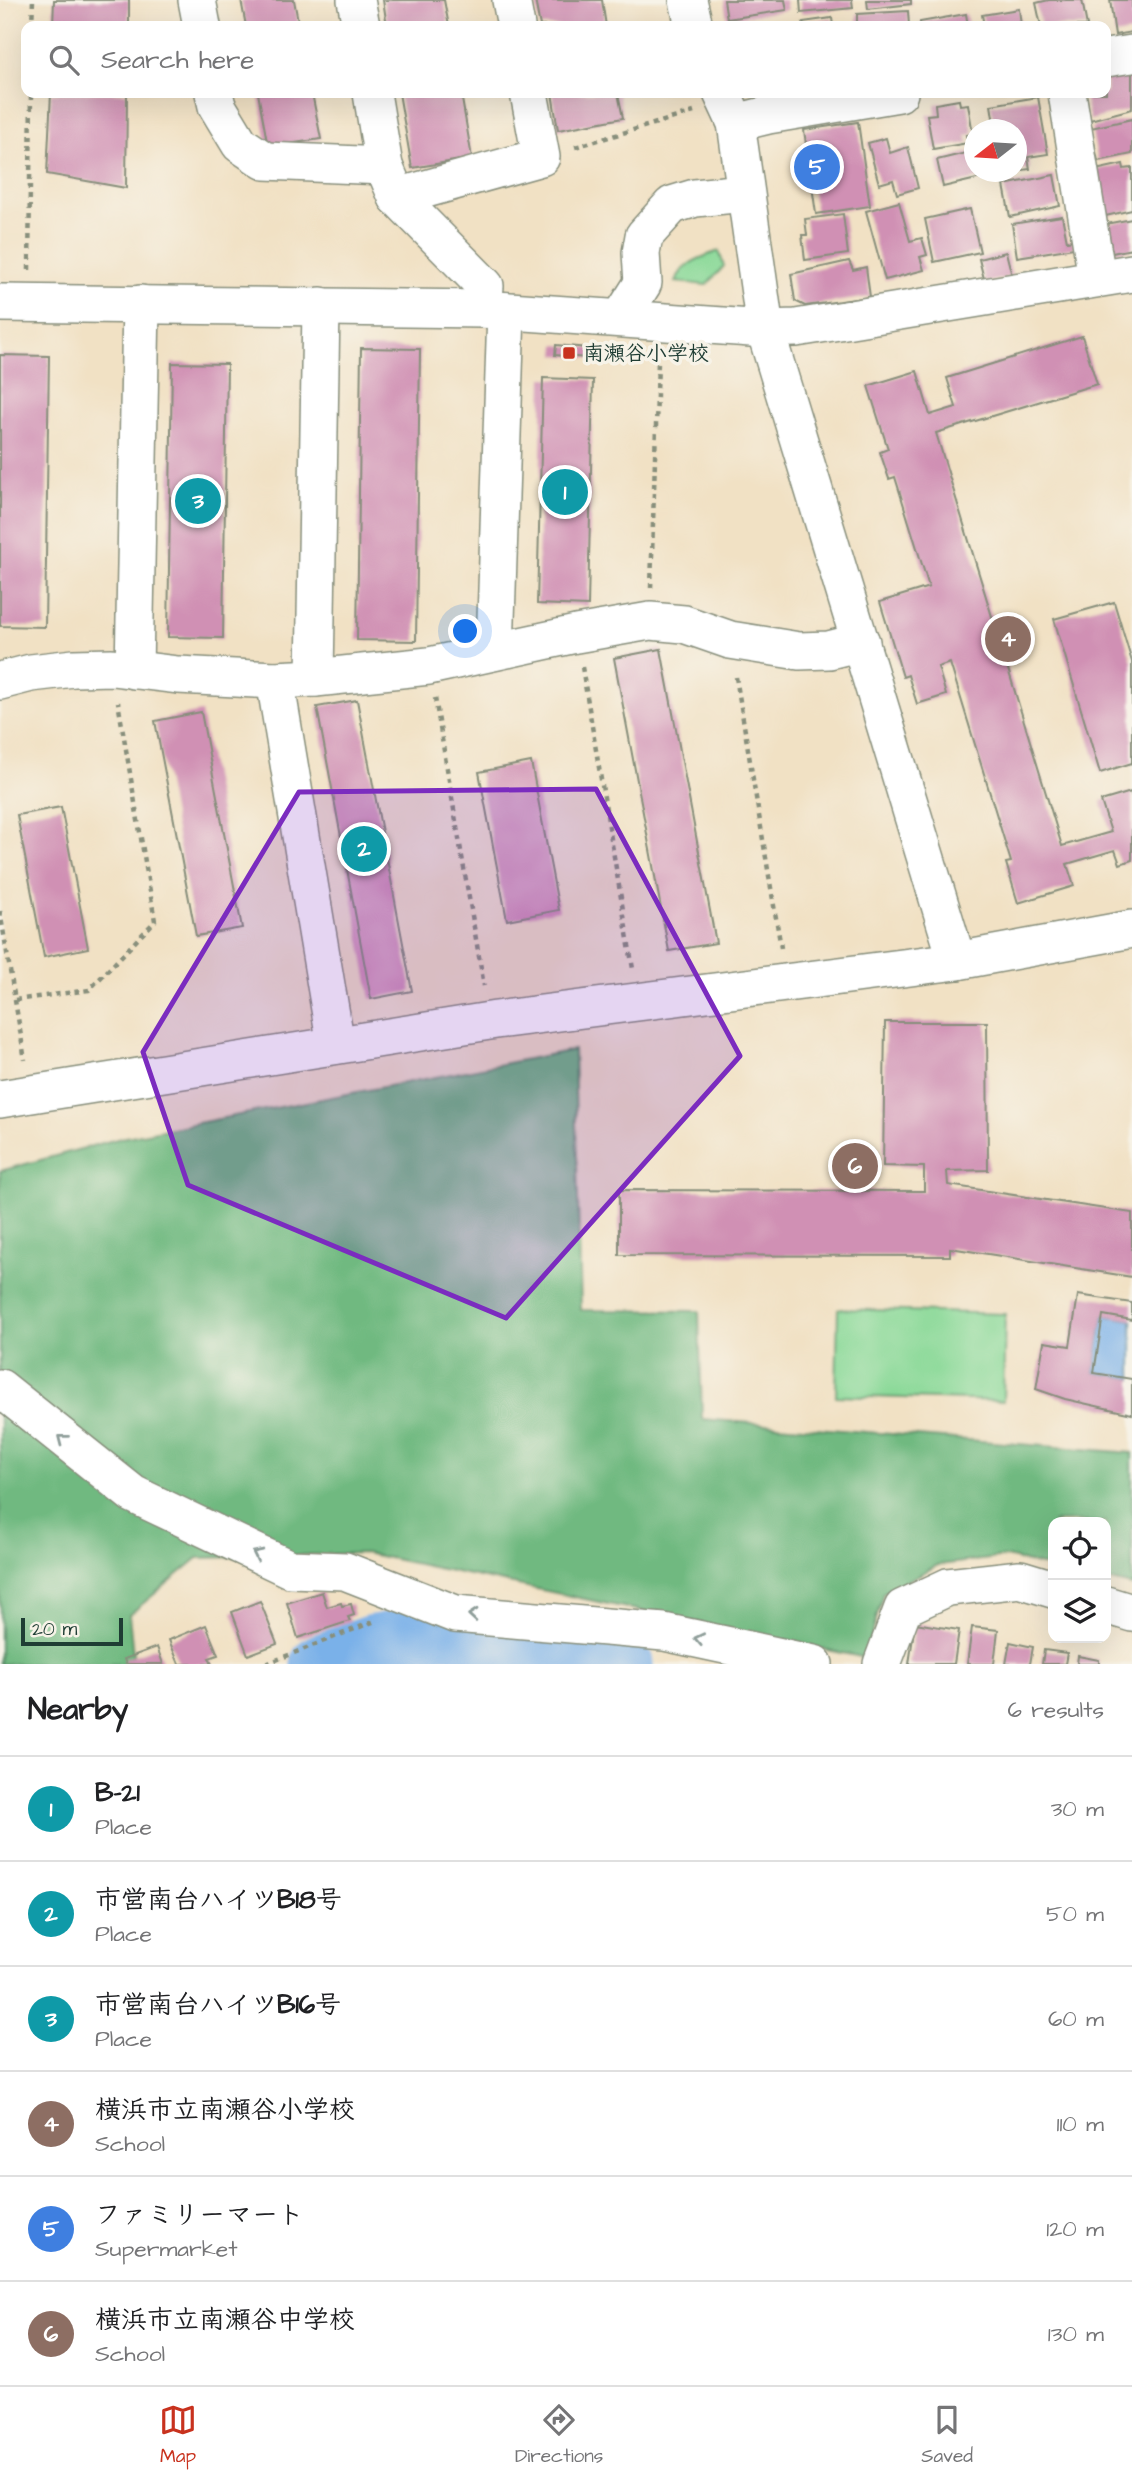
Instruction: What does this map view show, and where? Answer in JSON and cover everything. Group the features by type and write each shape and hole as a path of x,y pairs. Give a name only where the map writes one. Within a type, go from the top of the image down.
{"street":[{"path":"197,0 201,21"},
{"path":"356,0 360,21"},
{"path":"511,0 515,21"},
{"path":"688,0 693,21"},
{"path":"1111,57 1132,54"},
{"path":"215,98 217,106 240,144 265,161 391,182 541,158 529,98"},
{"path":"373,98 391,182 485,286 494,310 495,651"},
{"path":"869,98 768,115 718,109 744,193 765,329 957,961"},
{"path":"1068,98 1097,278"},
{"path":"621,318 643,283 641,253 644,236 673,205 695,198 744,193"},
{"path":"0,303 494,310 765,329 796,328 1132,273"},
{"path":"123,668 141,304"},
{"path":"315,678 321,306"},
{"path":"0,681 31,673 74,668 123,668 178,675 275,680 315,678 429,666 650,621 684,624 730,640 799,651 829,650 861,642"},
{"path":"275,680 336,1045"},
{"path":"0,1098 614,1003 957,961 1132,929"},
{"path":"0,1388 132,1494 290,1570 345,1571 455,1614 664,1632 814,1664"},
{"path":"882,1664 903,1608 948,1587 1020,1579 1048,1587"},
{"path":"1111,1607 1132,1613"}],"path":[{"path":"32,21 33,0"},
{"path":"29,277 32,98"},
{"path":"541,158 718,109"},
{"path":"650,621 658,361"},
{"path":"576,634 635,977"},
{"path":"730,640 783,959"},
{"path":"429,666 486,998"},
{"path":"15,1000 89,990 155,921 123,668"},
{"path":"0,911 27,1072"},
{"path":"266,1664 381,1619"}],"highlighted area":[{"path":"596,789 740,1056 506,1318 188,1185 143,1052 299,792"}],"green space":[{"path":"719,251 724,266 707,285 676,282 687,265"},
{"path":"574,1050 581,1310 699,1311 702,1419 1132,1453 1132,1586 1111,1581 1111,1517 1048,1517 1048,1567 1006,1557 938,1565 883,1593 866,1658 365,1553 198,1558 129,1615 134,1664 0,1664 0,1171 121,1138"},
{"path":"838,1309 1005,1314 1003,1401 836,1396"}],"water":[{"path":"1103,1315 1132,1320 1132,1379 1094,1373"}],"building":[{"path":"54,0 129,0 129,21 53,21"},
{"path":"241,0 294,0 298,21 245,21"},
{"path":"383,0 444,0 448,21 386,21"},
{"path":"535,0 602,0 605,21 539,21"},
{"path":"724,0 785,0 787,10 727,19"},
{"path":"800,0 852,0 853,8 801,13"},
{"path":"867,0 911,0 911,4 868,9"},
{"path":"1049,0 1082,0 1086,21 1040,21 1036,3"},
{"path":"1110,0 1132,0 1132,32 1115,35"},
{"path":"1019,9 1020,21 983,21 982,15"},
{"path":"908,11 909,21 857,21 857,14"},
{"path":"966,14 967,21 926,21"},
{"path":"832,18 832,21 810,21"},
{"path":"1132,68 1132,109 1090,120 1084,98 1111,98 1111,74"},
{"path":"51,98 127,98 126,188 47,174"},
{"path":"259,98 313,98 321,139 268,147"},
{"path":"400,98 462,98 472,158 412,168"},
{"path":"553,98 619,98 623,118 558,130"},
{"path":"1038,98 1048,154 1028,157 1030,169 1027,169 1027,119 993,119 991,105"},
{"path":"959,100 960,105 968,104 970,119 964,119 964,144 933,149 927,115 936,114 935,104"},
{"path":"1132,119 1132,154 1098,161 1091,128"},
{"path":"858,122 870,206 816,214 804,130"},
{"path":"886,138 890,153 908,147 918,188 897,194 893,180 879,184 868,143"},
{"path":"964,153 964,182 943,187 937,160"},
{"path":"1123,164 1124,169 1132,168 1132,210 1101,217 1091,171"},
{"path":"1054,175 1060,206 1010,217 1004,185"},
{"path":"899,202 910,241 922,238 927,255 920,257 924,270 885,280 866,211"},
{"path":"970,209 980,252 934,262 925,219"},
{"path":"843,214 848,254 805,260 802,235 807,235 805,219"},
{"path":"1062,216 1067,241 1073,240 1074,248 1017,257 1012,224"},
{"path":"1132,219 1132,249 1112,253 1110,241 1103,242 1100,225"},
{"path":"1006,252 1012,276 985,283 979,259"},
{"path":"849,261 853,270 866,267 870,297 805,306 795,301 791,274"},
{"path":"1082,336 1097,384 936,433 1062,846 1111,832 1101,801 1131,792 1132,797 1132,860 1120,864 1115,850 1067,864 1074,886 1018,903 1006,863 1011,862 950,663 938,667 946,695 917,704 908,675 903,677 880,602 929,587 895,477 889,479 880,452 888,449 868,386 917,371 930,415 956,407 947,378"},
{"path":"556,345 609,350 608,360 555,355"},
{"path":"361,348 420,349 416,641 357,640"},
{"path":"0,355 49,356 45,627 0,626"},
{"path":"172,363 227,364 223,638 168,637"},
{"path":"543,378 593,380 588,606 537,604"},
{"path":"1114,602 1132,662 1132,763 1100,773 1054,619"},
{"path":"661,649 716,943 669,951 614,658"},
{"path":"357,700 412,991 371,999 317,707"},
{"path":"201,712 242,928 196,936 155,721"},
{"path":"531,762 559,910 507,920 479,772"},
{"path":"61,807 88,948 44,957 17,815"},
{"path":"885,1022 987,1022 988,1170 947,1171 948,1185 1132,1213 1132,1277 950,1248 950,1256 619,1255 619,1190 924,1191 924,1167 883,1166"},
{"path":"1078,1295 1132,1303 1132,1320 1103,1315 1094,1373 1132,1379 1132,1414 1065,1399 1036,1389 1044,1342 1070,1346"},
{"path":"322,1592 327,1607 341,1603 342,1606 351,1604 354,1615 348,1617 350,1621 298,1638 287,1603"},
{"path":"260,1601 277,1644 248,1655 232,1612"},
{"path":"915,1623 959,1630 954,1664 909,1664"},
{"path":"206,1625 218,1655 209,1658 212,1664 179,1664 169,1640"},
{"path":"972,1627 998,1630 994,1664 967,1664"},
{"path":"1010,1642 1033,1647 1030,1664 1006,1664"},
{"path":"157,1647 163,1664 126,1664 124,1659"},
{"path":"1044,1650 1067,1653 1065,1664 1042,1664"},
{"path":"1078,1656 1099,1660 1099,1664 1077,1664"}],"waterway":[{"path":"321,1664 374,1645 441,1627 623,1664"}],"place":[{"name":"ファミリーマート","path":"817,167"},
{"name":"南瀬谷小学校","path":"569,353"},
{"name":"B-21","path":"565,492"},
{"name":"市営南台ハイツB16号","path":"198,501"},
{"name":"横浜市立南瀬谷小学校","path":"1008,639"},
{"name":"市営南台ハイツB18号","path":"364,849"},
{"name":"横浜市立南瀬谷中学校","path":"855,1166"}]}
